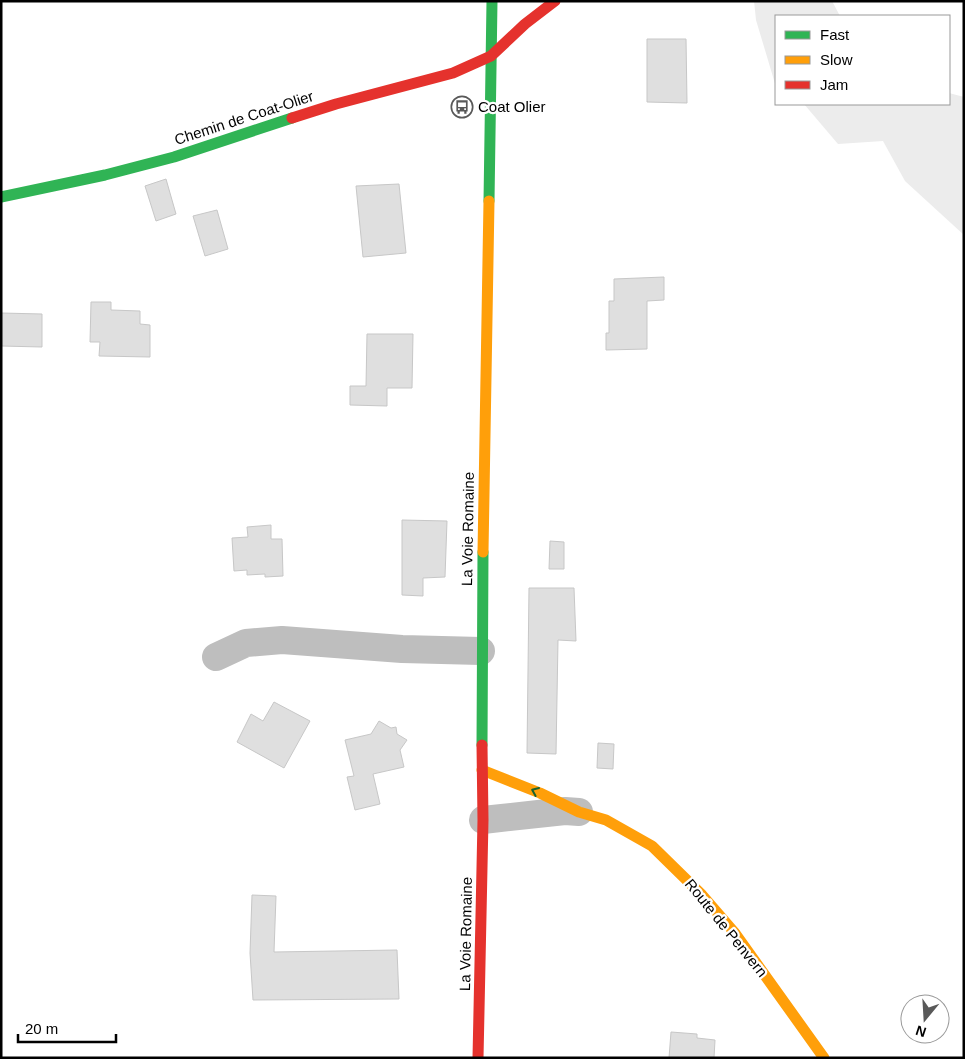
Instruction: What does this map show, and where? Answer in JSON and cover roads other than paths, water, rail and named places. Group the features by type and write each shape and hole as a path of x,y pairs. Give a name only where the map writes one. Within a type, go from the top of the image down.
{"street":[{"name":"La Voie Romaine","path":"478,1058 483,820 481,651 492,1"},
{"name":"Chemin de Coat-Olier","path":"1,197 105,175 174,156 336,104 453,73 491,56 525,24 555,1"},
{"path":"216,657 246,643 282,640 402,649 481,651"},
{"name":"Route de Penvern","path":"482,770 540,793 579,812 606,820 652,846 678,871 734,932 824,1058"},
{"name":"Route de Penvern","path":"483,820 565,811 579,812"}],"place":[{"name":"Coat Olier","path":"462,107"}]}
